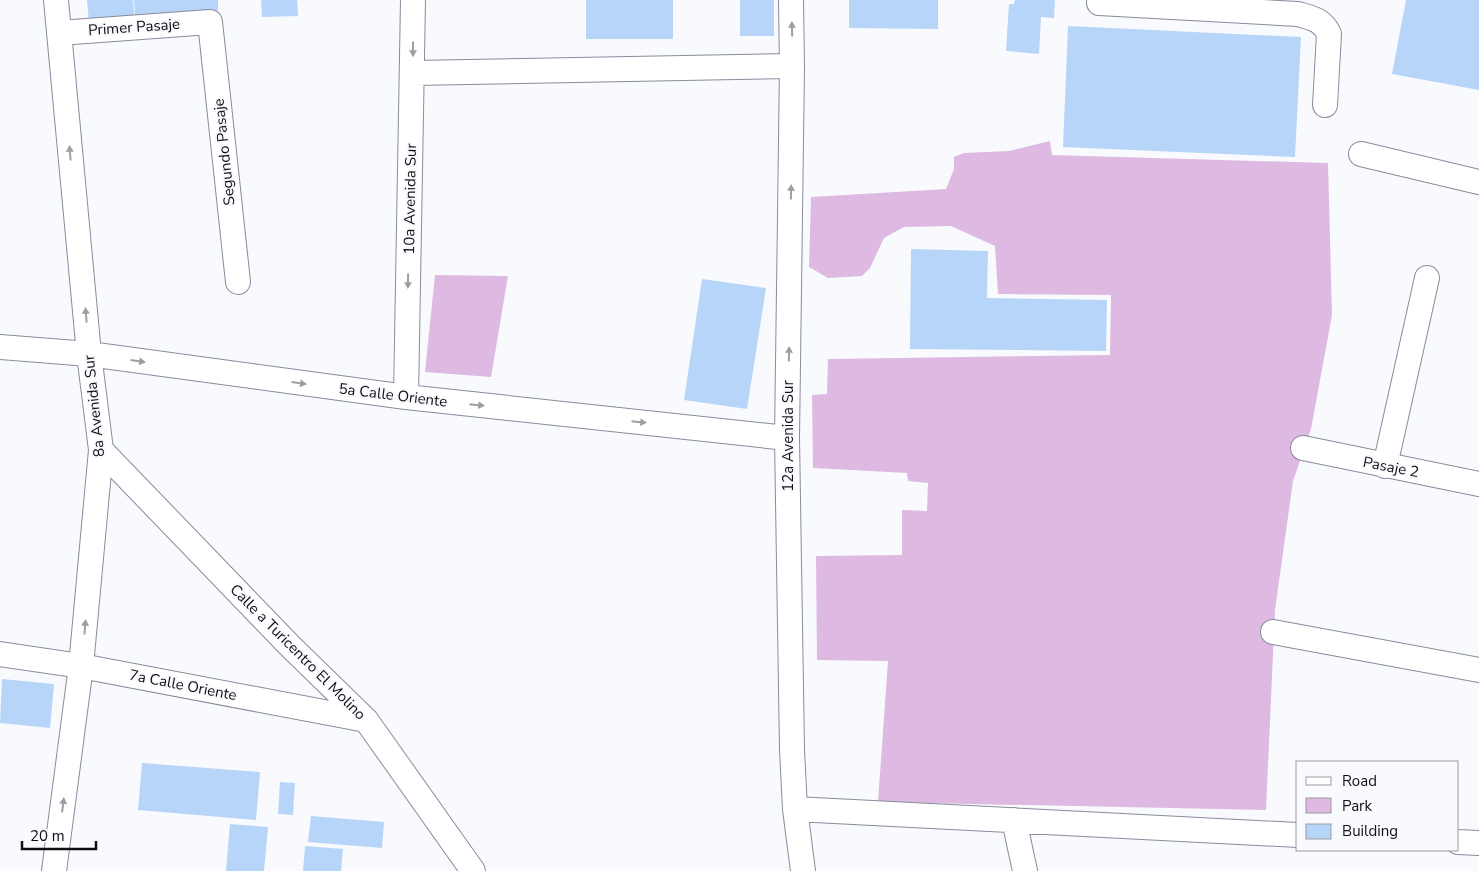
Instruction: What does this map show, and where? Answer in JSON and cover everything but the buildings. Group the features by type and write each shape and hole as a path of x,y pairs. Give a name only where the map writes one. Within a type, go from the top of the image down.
{"street":[{"name":"8a Avenida Sur","path":"54,871 81,666 102,450 90,354 56,0"},
{"name":"10a Avenida Sur","path":"406,397 413,0"},
{"name":"12a Avenida Sur","path":"791,0 788,438 795,809 803,871"},
{"path":"1099,2 1237,5 1298,14 1316,19 1325,25 1329,34 1325,105"},
{"name":"Primer Pasaje","path":"59,33 210,22"},
{"name":"Segundo Pasaje","path":"210,22 238,282"},
{"path":"413,73 792,66"},
{"path":"1360,154 1479,182"},
{"path":"1385,466 1428,278"},
{"name":"5a Calle Oriente","path":"0,347 90,354 406,397 788,438"},
{"name":"Pasaje 2","path":"1303,448 1479,484"},
{"name":"Calle a Turicentro El Molino","path":"102,450 290,646 366,720 473,871"},
{"path":"1273,632 1479,670"},
{"name":"7a Calle Oriente","path":"0,654 81,666 366,720"},
{"path":"795,809 1296,835"},
{"path":"1014,820 1025,871"},
{"path":"1459,842 1479,844"}],"green space":[{"path":"1050,141 1052,155 1328,163 1332,315 1311,429 1293,481 1275,610 1266,810 878,802 888,661 817,660 816,556 902,555 902,510 927,511 928,483 908,481 907,473 813,468 812,395 827,394 828,359 1110,355 1111,295 998,294 995,246 951,226 904,227 884,238 870,268 862,276 828,278 809,267 811,197 946,189 954,169 954,157 964,153 1009,151"},
{"path":"435,275 508,276 491,377 425,372"}]}
